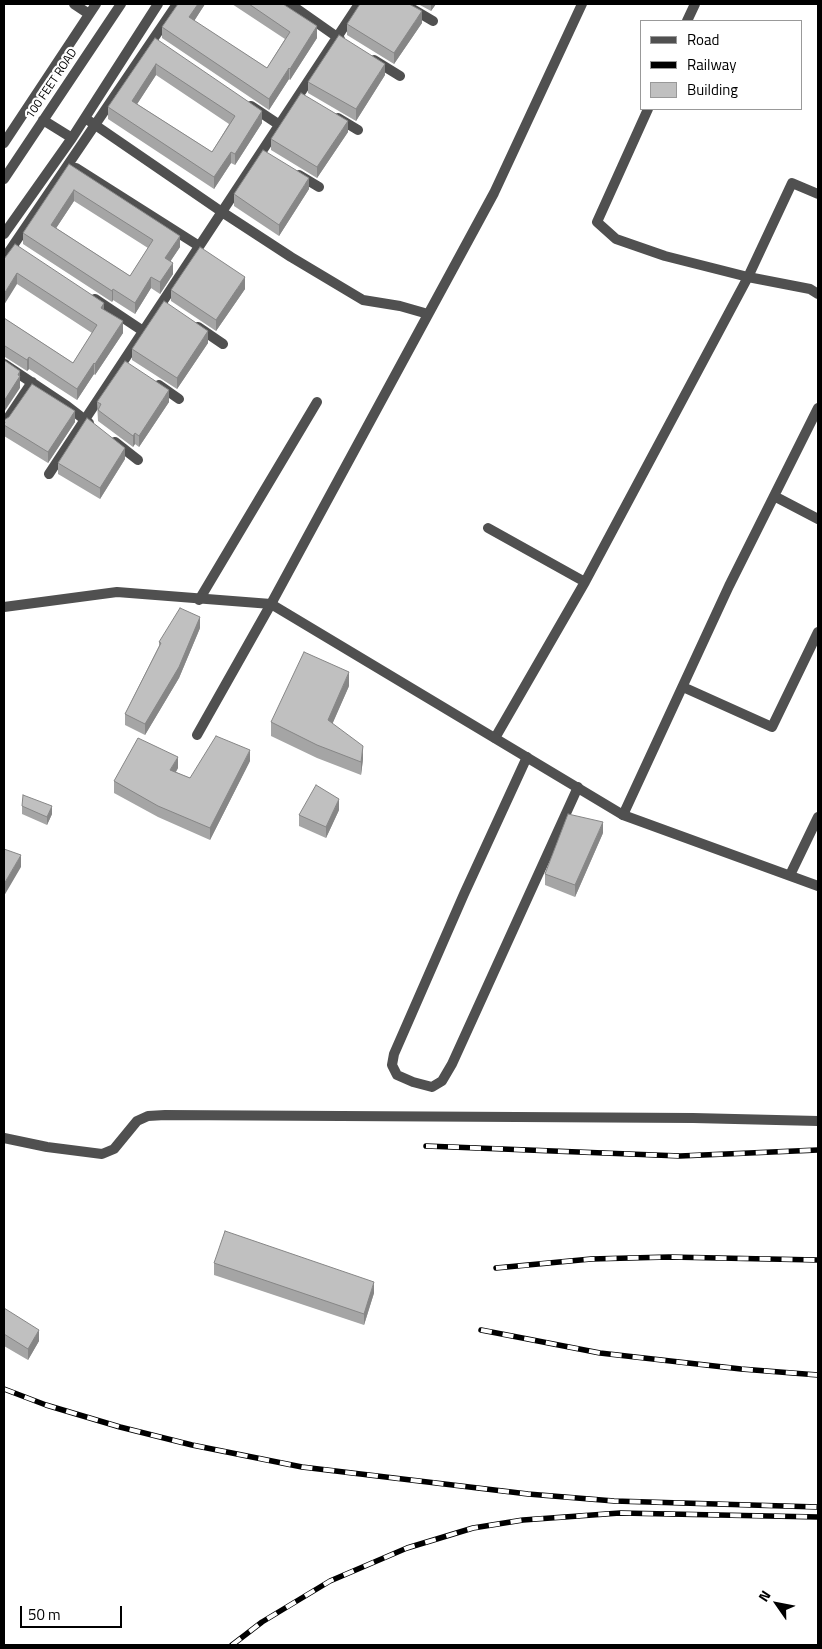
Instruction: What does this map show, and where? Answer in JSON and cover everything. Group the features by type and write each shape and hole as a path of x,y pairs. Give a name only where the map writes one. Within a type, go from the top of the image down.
{"street":[{"path":"74,4 89,14"},
{"path":"4,143 96,4"},
{"name":"100 FEET ROAD","path":"4,179 121,4"},
{"path":"4,234 72,138 158,4"},
{"path":"4,259 69,164 157,42 177,4"},
{"path":"290,4 352,46"},
{"path":"49,474 84,419 126,364 143,331 166,305 199,246 222,212 266,155 278,124 302,97 336,36 359,4"},
{"path":"404,4 433,21"},
{"path":"198,736 494,194 582,4"},
{"path":"687,20 695,4"},
{"path":"140,31 157,42"},
{"path":"368,56 400,76"},
{"path":"239,98 278,124"},
{"path":"648,110 597,222 616,239 665,256 748,277 810,289 818,294"},
{"path":"332,115 358,130"},
{"path":"85,118 222,212 291,257 363,300 400,306 428,314"},
{"path":"43,120 72,138"},
{"path":"56,160 69,164 199,246"},
{"path":"286,167 319,187"},
{"path":"495,738 584,582 748,277 792,183 818,194"},
{"path":"86,293 143,331"},
{"path":"192,323 223,344"},
{"path":"4,364 84,419 138,460"},
{"path":"147,378 179,399"},
{"path":"4,424 32,382"},
{"path":"199,600 316,402"},
{"path":"623,815 729,586 818,409"},
{"path":"774,496 818,519"},
{"path":"488,528 584,582"},
{"path":"4,607 117,592 199,600 271,604 623,815 818,886"},
{"path":"683,686 772,727 818,632"},
{"path":"527,758 468,885 394,1054 392,1065 397,1075 413,1082 432,1086 442,1081 452,1064 578,787"},
{"path":"790,875 818,817"},
{"path":"4,1138 47,1147 102,1154 114,1149 137,1121 148,1116 693,1118 818,1121"}],"building":[{"path":"178,4 198,4 189,17 267,68 290,32 249,4 283,4 317,26 269,99 162,27"},
{"path":"360,4 409,4 422,11 394,53 347,24"},
{"path":"339,35 385,64 356,109 308,82"},
{"path":"155,38 262,111 235,154 231,152 214,177 108,107","holes":["156,64 235,116 212,152 132,101"]},
{"path":"301,93 348,121 317,167 271,139"},
{"path":"263,150 309,178 279,225 234,194"},
{"path":"69,164 180,236 165,258 173,263 160,282 151,277 135,303 113,289 112,291 23,233","holes":["74,190 153,240 130,276 51,225"]},
{"path":"15,244 104,303 101,308 123,321 77,389 29,357 27,360 4,347 4,318 73,363 97,325 17,273 4,294 4,259"},
{"path":"200,247 245,277 216,320 171,290"},
{"path":"164,301 208,331 177,378 132,349"},
{"path":"4,360 20,371 18,375 20,376 4,401"},
{"path":"125,361 169,390 139,436 135,433 133,436 98,410 101,404 97,402"},
{"path":"32,384 75,411 48,452 4,425 4,420 9,417"},
{"path":"87,418 125,448 100,488 58,463"},
{"path":"180,608 200,617 179,667 145,724 125,714 161,643 159,642"},
{"path":"304,652 349,672 328,720 363,746 361,762 317,745 271,722"},
{"path":"216,736 250,750 210,828 158,806 114,781 138,738 178,757 170,770 190,778"},
{"path":"316,785 339,799 326,827 299,815"},
{"path":"23,795 52,806 47,817 22,806"},
{"path":"568,814 603,822 575,885 545,874"},
{"path":"4,849 21,855 4,884"},
{"path":"225,1231 374,1282 364,1314 214,1263"},
{"path":"4,1308 39,1330 28,1349 4,1334"}],"railway":[{"path":"426,1146 680,1156 818,1150"},
{"path":"496,1268 591,1259 669,1257 818,1260"},
{"path":"481,1330 600,1353 741,1369 818,1375"},
{"path":"4,1389 46,1405 120,1427 192,1445 302,1467 528,1494 614,1501 818,1507"},
{"path":"232,1645 262,1622 330,1581 407,1548 473,1528 523,1520 620,1513 818,1517"}]}
